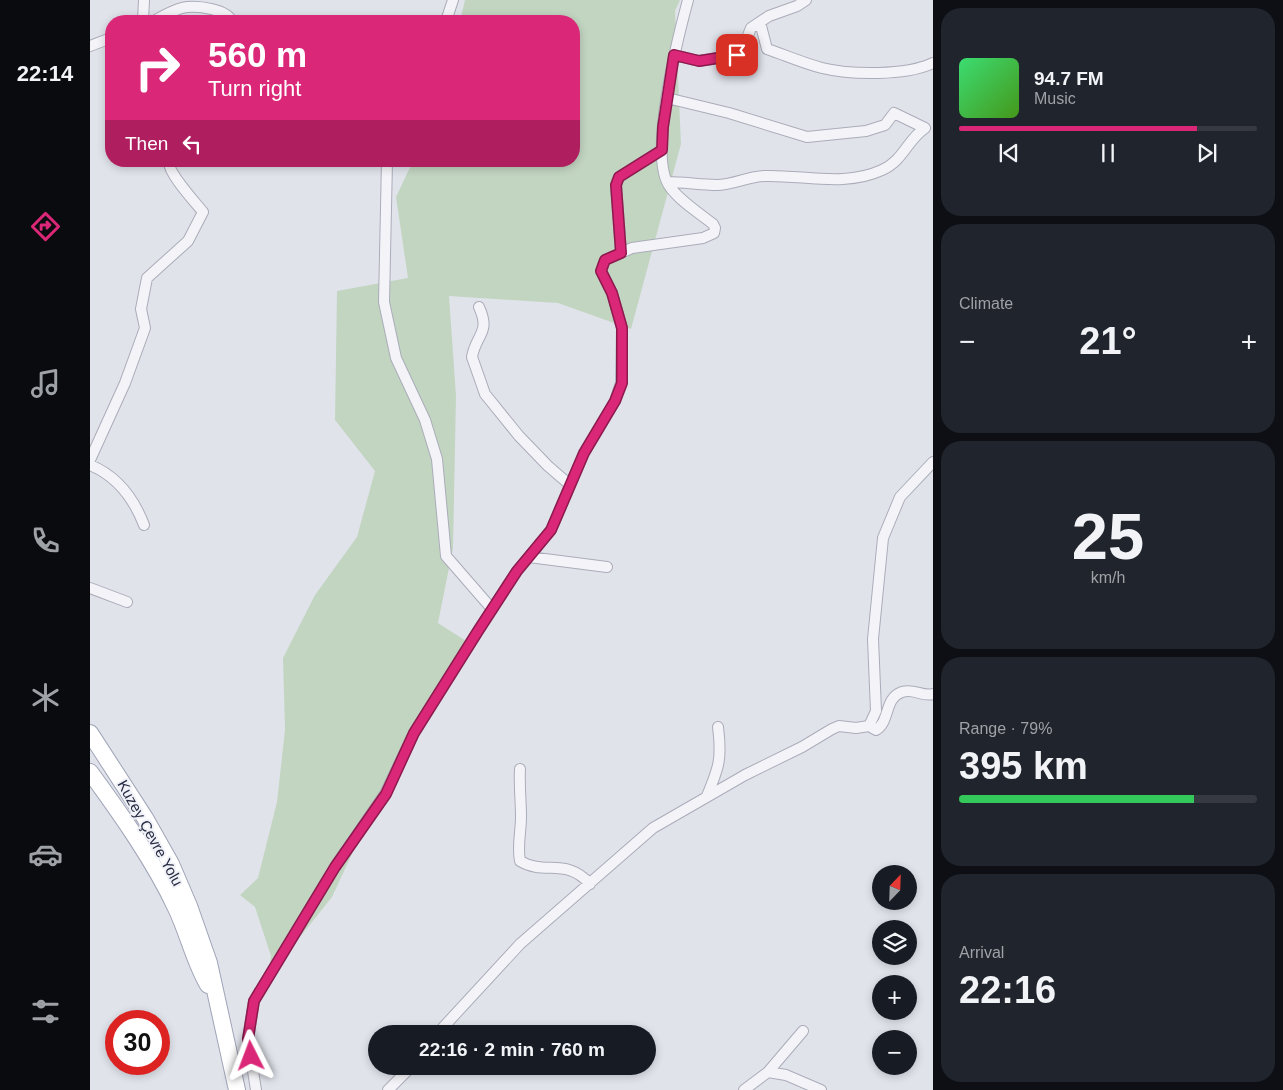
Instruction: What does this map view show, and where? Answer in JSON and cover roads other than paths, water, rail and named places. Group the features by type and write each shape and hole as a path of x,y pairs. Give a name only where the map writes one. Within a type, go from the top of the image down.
{"main road":[{"name":"Kuzey Çevre Yolu","path":"90,733 145,818 171,864 189,906 209,962 237,1090"},
{"name":"Kuzey Çevre Yolu","path":"90,772 142,849 176,907 199,970 215,996"}],"street":[{"path":"143,15 144,0"},
{"path":"448,15 454,0"},
{"path":"256,1090 248,1039 254,1001 335,867 386,794 414,733 492,609 551,530 584,453 615,401 622,383 622,328 612,293 601,271 605,260 632,248 703,238 714,233 715,228 713,224 669,186 662,168 667,98 674,55 688,0"},
{"path":"674,55 699,61 737,55 742,50 751,28 760,22 798,6 806,0"},
{"path":"168,15 187,7 216,10 225,15"},
{"path":"760,22 768,49 823,68 860,72 901,71 933,63"},
{"path":"90,46 105,40"},
{"path":"667,98 729,113 807,136 866,131 885,125 894,113 924,128 916,133 902,157 884,170 864,176 837,180 764,176 718,185 667,182"},
{"path":"621,253 616,185 619,177 662,150"},
{"path":"90,460 125,383 145,328 141,309 147,278 188,241 203,212 169,167"},
{"path":"387,167 384,302 396,358 424,420 437,459 446,556 492,609"},
{"path":"479,307 485,320 485,327 472,357 485,394 519,436 548,466 570,485"},
{"path":"869,726 876,711 873,639 883,538 900,497 933,462"},
{"path":"90,465 116,479 131,501 144,526"},
{"path":"529,557 607,567"},
{"path":"90,588 127,602"},
{"path":"445,1025 508,955 653,828 745,774 802,747 838,726 856,728 869,726 876,730 881,726 889,705 896,695 910,690 928,695 933,694"},
{"path":"707,796 720,766 721,748 718,727"},
{"path":"520,769 518,792 521,817 518,852 520,861 538,867 579,872 590,884"},
{"path":"744,1090 768,1072 803,1031"},
{"path":"768,1072 786,1075 821,1090"},
{"path":"388,1090 403,1075"}]}
